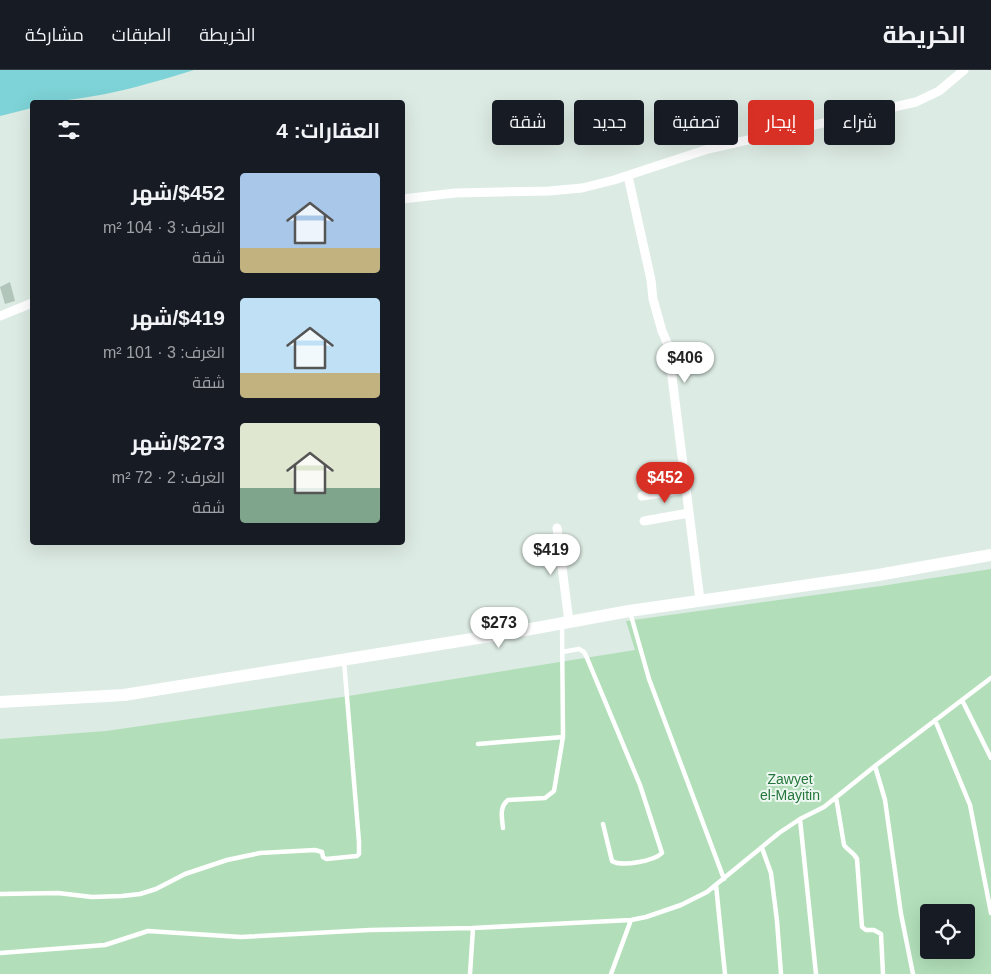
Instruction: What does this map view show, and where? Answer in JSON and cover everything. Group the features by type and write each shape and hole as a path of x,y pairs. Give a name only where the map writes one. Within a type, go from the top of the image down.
{"main road":[{"path":"0,702 124,695 344,660 630,611 878,576 991,555"}],"street":[{"path":"405,200 455,193 566,190 598,184 708,149 916,102 939,91 964,70"},
{"path":"628,176 651,280 653,299 668,345 700,600"},
{"path":"0,316 30,303"},
{"path":"642,496 686,489"},
{"path":"644,521 689,513"},
{"path":"558,528 566,623"}],"lane":[{"path":"630,611 649,679 724,879"},
{"path":"503,828 502,808 508,800 545,798 554,791 563,737 562,652 566,623"},
{"path":"562,652 579,649 584,652 587,658 640,786 662,853 654,858 630,863 614,863 603,824"},
{"path":"0,894 58,893 92,897 122,896 140,894 186,874 227,860 260,853 315,850 322,852 323,857 326,859 357,856 359,842 344,660"},
{"path":"0,953 106,945 148,931 241,937 396,929 473,928 631,920 646,917 694,900 716,885 800,819 824,807 836,798 991,678"},
{"path":"962,700 991,758"},
{"path":"935,720 970,805 991,913"},
{"path":"478,744 563,737"},
{"path":"875,766 885,800 901,914 913,974"},
{"path":"836,798 844,844 846,848 854,853 857,859 862,927 866,930 874,930 882,934 884,974"},
{"path":"800,819 816,974"},
{"path":"762,848 771,873 781,974"},
{"path":"716,885 724,974"},
{"path":"611,974 631,920"},
{"path":"470,974 473,928"}],"green space":[{"name":"Zawyet el-Mayitin","path":"991,569 991,974 0,974 0,739 106,731 342,697 635,650 626,621"}],"water":[{"path":"0,70 194,70 135,87 94,96 64,100 30,100 30,108 0,116"}],"building":[{"path":"10,282 15,301 5,304 0,287"}]}
